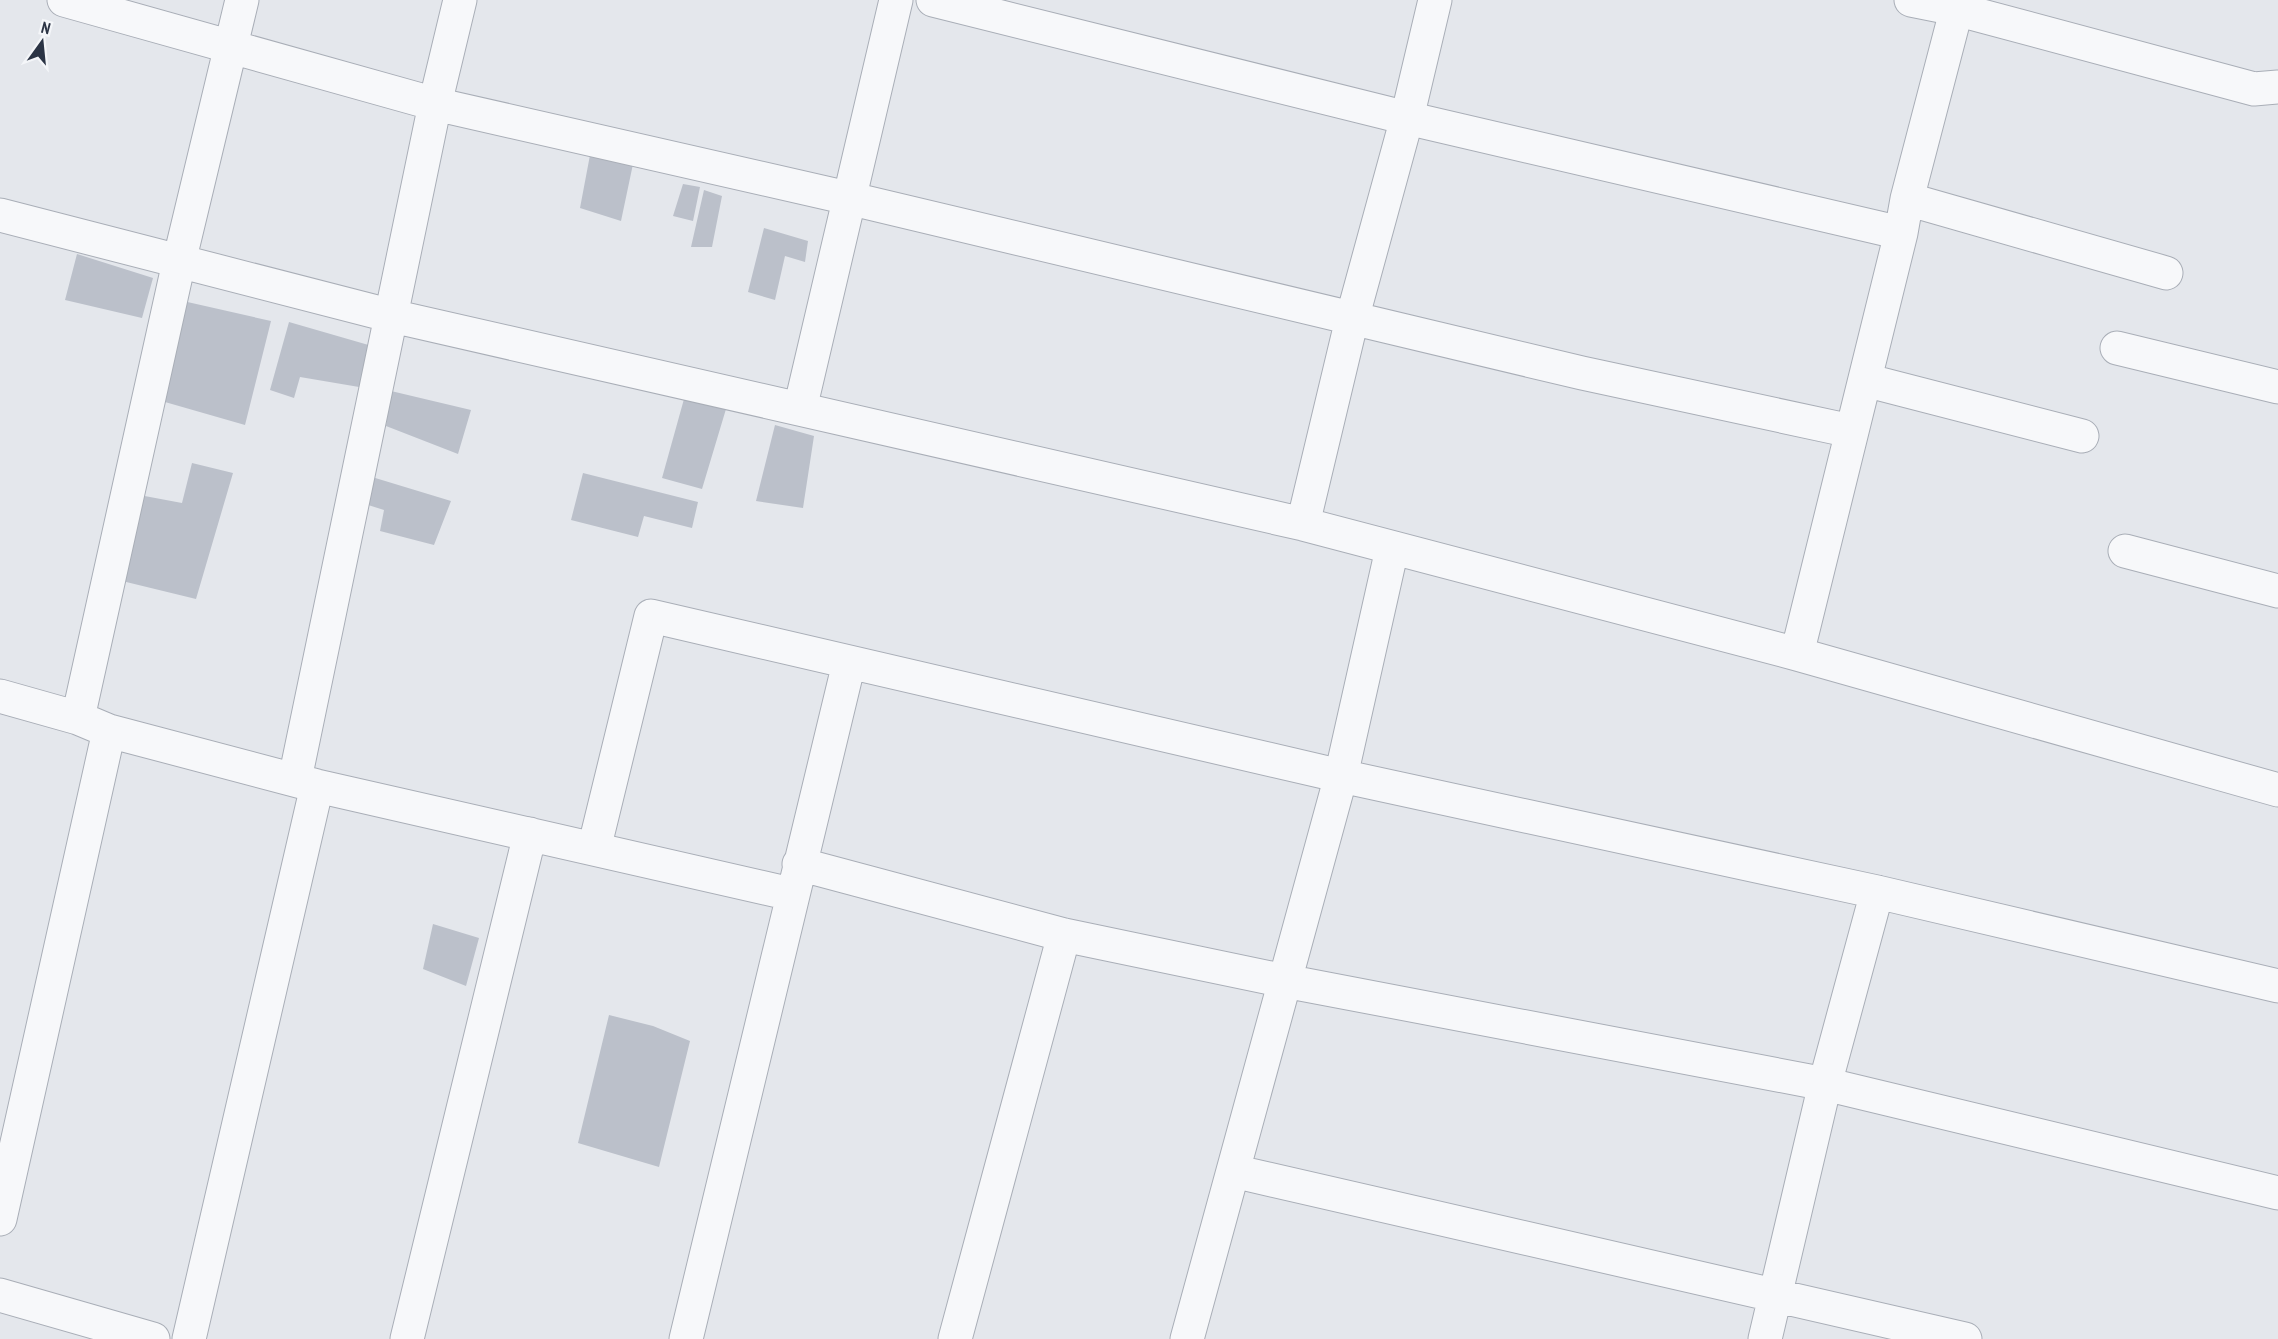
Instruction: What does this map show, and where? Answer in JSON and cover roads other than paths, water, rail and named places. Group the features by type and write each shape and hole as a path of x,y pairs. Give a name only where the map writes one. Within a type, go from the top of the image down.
{"street":[{"path":"64,0 435,104 848,198 1582,373 1851,431"},
{"path":"78,718 179,262 242,0"},
{"path":"189,1339 306,782 392,316 435,104 460,0"},
{"path":"800,409 896,0"},
{"path":"933,0 1407,118 1901,233"},
{"path":"1303,524 1352,319 1407,118 1435,0"},
{"path":"1911,0 1958,4 2254,89 2278,87"},
{"path":"1797,654 1901,233 1906,199 1958,4"},
{"path":"1906,199 2166,273"},
{"path":"0,215 392,316 1303,524 1797,654 2278,790"},
{"path":"2117,348 2278,387"},
{"path":"1865,380 2082,436"},
{"path":"1187,1339 1341,776 1392,549"},
{"path":"2125,551 2278,591"},
{"path":"594,849 651,616 1341,776 1877,892 2278,986"},
{"path":"686,1339 795,879 849,663"},
{"path":"0,696 78,718 110,731 306,782 594,849 795,879 1285,981 1824,1084 2278,1193"},
{"path":"0,1219 110,731"},
{"path":"407,1339 530,834"},
{"path":"1765,1339 1824,1084 1877,892"},
{"path":"955,1339 1064,935"},
{"path":"1233,1171 1965,1339"},
{"path":"0,1296 153,1339"}]}
